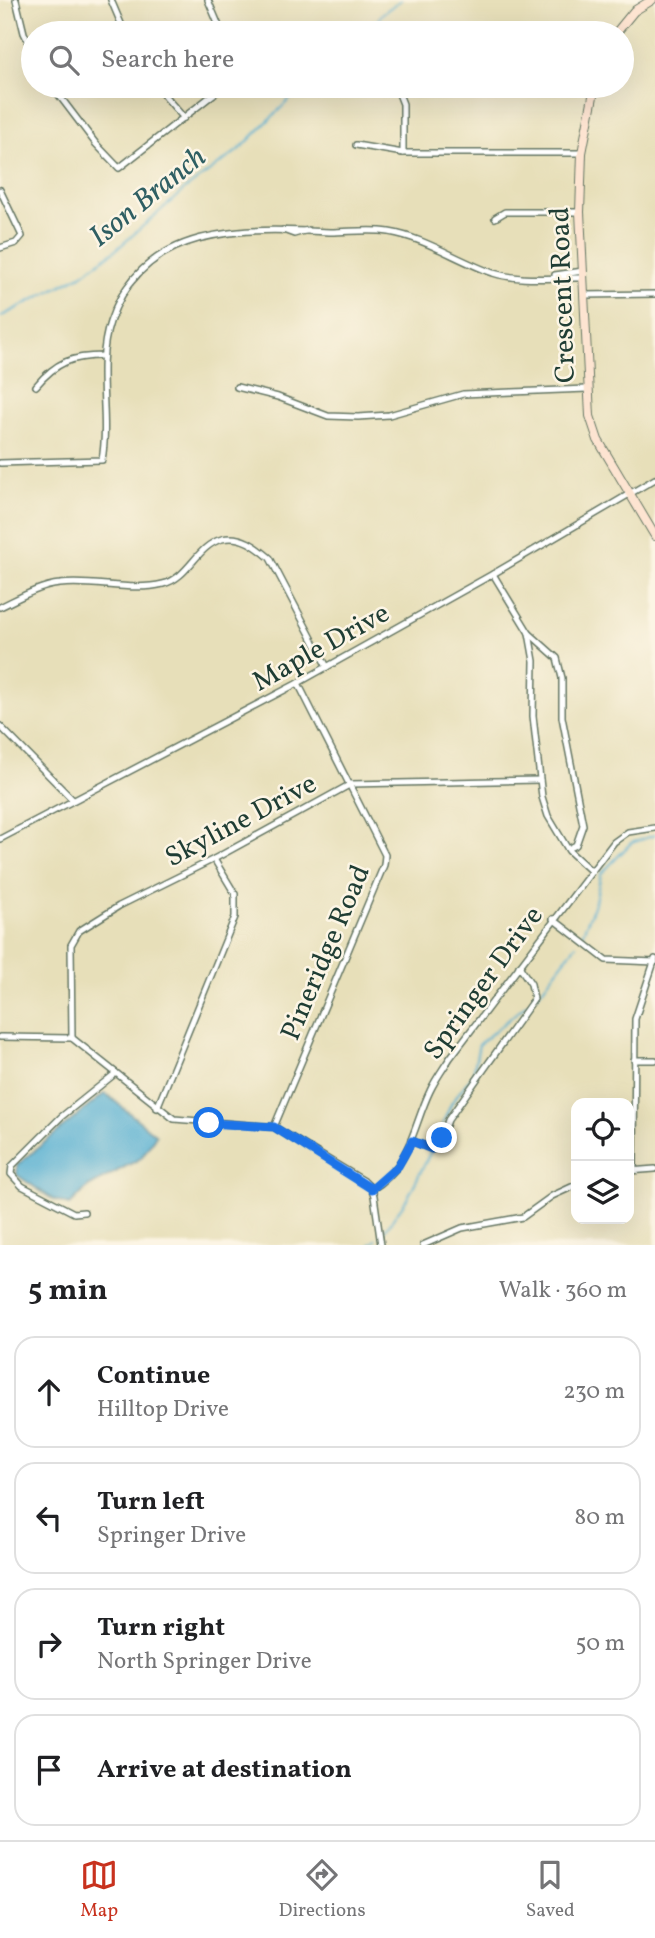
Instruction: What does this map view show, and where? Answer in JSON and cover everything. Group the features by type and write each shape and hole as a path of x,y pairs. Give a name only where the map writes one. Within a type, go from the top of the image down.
{"street":[{"path":"16,0 21,21"},
{"path":"111,0 120,21"},
{"path":"208,0 217,21"},
{"path":"626,21 635,10 652,0"},
{"path":"61,98 96,144 119,168 209,98"},
{"path":"166,98 184,118"},
{"path":"401,98 403,153"},
{"name":"Crescent Road","path":"592,98 582,153 580,212 590,416 598,440 655,536"},
{"path":"356,145 403,153 582,153"},
{"path":"0,190 22,236 16,243 0,248"},
{"path":"495,218 505,212 580,212"},
{"path":"0,463 102,460 104,340 118,301 148,265 162,254 202,235 283,230 389,232 425,243 494,273 519,278 583,274"},
{"path":"584,295 655,294"},
{"path":"36,386 48,372 69,358 103,356"},
{"path":"237,387 278,397 328,416 358,417 389,415 463,394 587,389"},
{"name":"Maple Drive","path":"0,839 298,683 493,575 655,479"},
{"path":"0,607 59,584 163,584 184,573 204,549 222,539 240,539 257,546 270,558 327,667"},
{"path":"493,575 529,633 557,658 562,678 562,716 583,825 576,845 568,849"},
{"path":"529,633 534,661 533,716 540,780 548,816 568,849 591,871"},
{"name":"Pineridge Road","path":"274,1127 384,865 383,846 298,683"},
{"path":"0,726 73,800"},
{"name":"Skyline Drive","path":"72,1038 71,944 79,931 119,906 214,859 351,784 540,780"},
{"name":"Springer Drive","path":"372,1189 398,1166 412,1141 429,1092 439,1074 553,919 620,835 655,828"},
{"path":"157,1108 235,917 235,894 214,859"},
{"path":"553,919 606,960 655,961 635,1019 631,1161"},
{"path":"412,1141 432,1149 438,1147 448,1120 534,999 531,984 519,966"},
{"path":"0,1037 72,1038 174,1119 274,1127 347,1170 372,1189 381,1245"},
{"path":"634,1060 655,1060"},
{"path":"84,1212 74,1213 22,1186 11,1174 12,1166 61,1116 116,1073"},
{"path":"634,1169 655,1169"},
{"path":"423,1245 462,1228 523,1217 552,1196 571,1187"}],"water":[{"path":"105,1093 156,1135 141,1158 88,1187 70,1205 54,1200 17,1175 17,1165"}],"waterway":[{"name":"Ison Branch","path":"377,21 401,0"},
{"name":"Ison Branch","path":"0,317 81,275 117,249 184,190 240,149 291,98"},
{"path":"581,937 594,906 601,874 631,843 655,835"},
{"path":"537,996 576,945"},
{"path":"433,1146 452,1102 473,1074 479,1044 527,1004"},
{"path":"381,1236 407,1199 431,1151"},
{"path":"370,1245 376,1240"}],"route":[{"path":"209,1123 274,1127 347,1170 372,1189 398,1166 412,1141 432,1149 438,1147 442,1138"}]}
